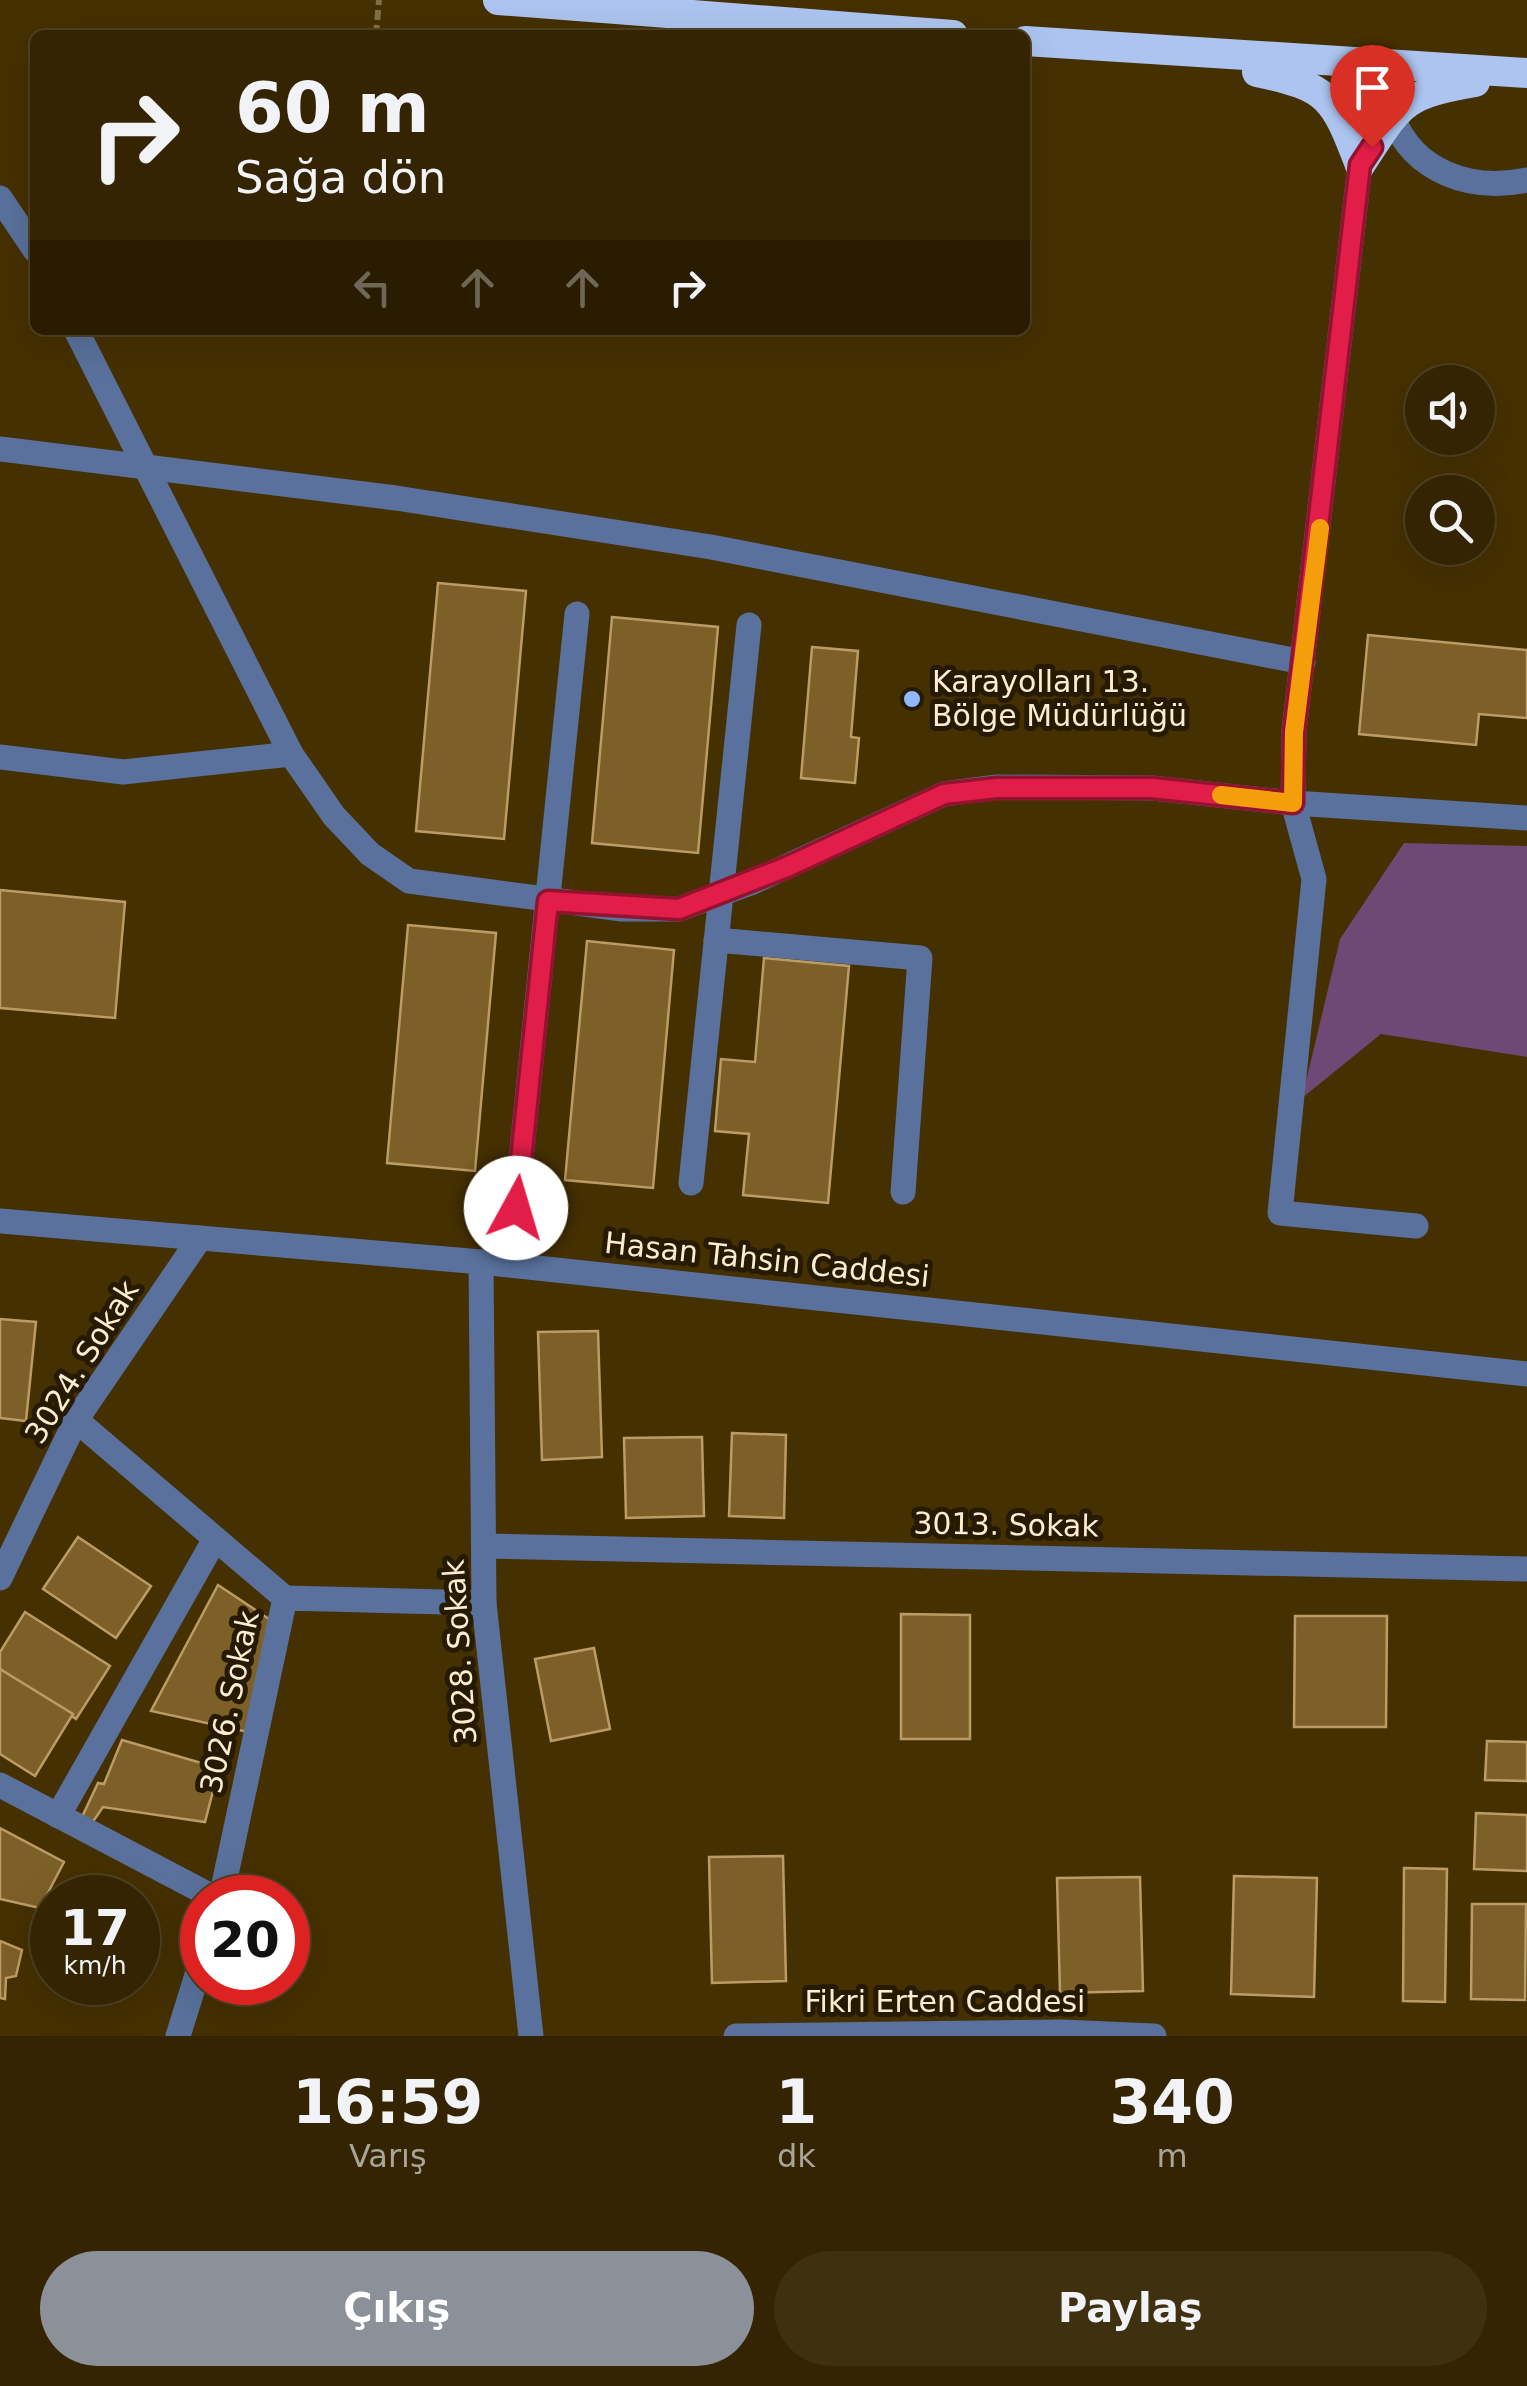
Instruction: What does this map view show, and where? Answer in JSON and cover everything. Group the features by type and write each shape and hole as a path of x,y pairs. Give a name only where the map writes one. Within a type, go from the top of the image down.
{"highway":[{"path":"498,0 889,30"},
{"path":"1030,40 1527,73"},
{"path":"1149,50 1312,86 1334,108 1360,165"},
{"path":"1360,165 1393,118 1424,91 1527,73"}],"street":[{"path":"1393,118 1413,155 1432,170 1487,182 1527,180"},
{"path":"1360,165 1294,732 1293,803 1314,879 1280,1213 1416,1226"},
{"path":"0,198 30,243"},
{"path":"79,335 291,754 334,816 370,854 409,881 548,901 679,909 862,834 944,794 997,788 1152,788 1293,803 1527,818"},
{"path":"0,449 396,498 711,546 1303,662"},
{"path":"516,1208 577,614"},
{"path":"691,1183 749,625"},
{"path":"0,756 123,772 291,754"},
{"path":"716,940 920,958 903,1192"},
{"name":"Hasan Tahsin Caddesi","path":"0,1221 481,1262 1527,1374"},
{"name":"3024. Sokak","path":"0,1578 76,1420 200,1238"},
{"name":"3028. Sokak","path":"481,1262 484,1603 531,2036"},
{"path":"76,1420 285,1598"},
{"path":"58,1816 216,1539"},
{"name":"3013. Sokak","path":"484,1546 1527,1569"},
{"name":"3026. Sokak","path":"223,1875 285,1598 484,1603"},
{"path":"0,1785 180,1879"},
{"path":"178,2036 188,2005"},
{"name":"Fikri Erten Caddesi","path":"736,2036 1154,2036"}],"path":[{"path":"376,30 378,0"}],"shaded area":[{"path":"1404,843 1527,846 1527,1057 1381,1034 1302,1098 1340,939"}],"building":[{"path":"438,583 526,591 504,839 416,831"},
{"path":"612,617 718,627 698,853 592,843"},
{"path":"1368,635 1527,650 1527,718 1479,714 1476,745 1359,734"},
{"path":"812,647 858,651 851,737 859,738 855,783 801,778"},
{"path":"0,890 125,902 115,1018 0,1008"},
{"path":"408,925 496,933 475,1171 387,1163"},
{"path":"587,941 674,950 653,1188 565,1180"},
{"path":"764,958 849,966 828,1203 743,1195 749,1134 715,1131 721,1059 755,1062"},
{"path":"0,1319 36,1322 26,1421 0,1418"},
{"path":"598,1331 602,1457 542,1460 538,1332"},
{"path":"732,1433 786,1435 784,1518 729,1516"},
{"path":"702,1437 704,1516 626,1518 624,1438"},
{"path":"78,1537 151,1586 116,1638 43,1589"},
{"path":"218,1585 272,1621 248,1732 151,1711"},
{"path":"25,1612 110,1666 76,1719 0,1669 0,1652"},
{"path":"901,1614 970,1615 970,1739 901,1739"},
{"path":"1295,1616 1387,1616 1386,1727 1294,1727"},
{"path":"594,1648 610,1729 551,1741 535,1659"},
{"path":"0,1669 73,1714 35,1776 0,1754"},
{"path":"122,1740 219,1768 205,1822 103,1807 92,1823 81,1819 98,1783 104,1784"},
{"path":"1487,1741 1527,1742 1527,1781 1485,1780"},
{"path":"1476,1813 1527,1815 1527,1871 1474,1869"},
{"path":"0,1828 64,1862 57,1875 30,1875 30,1906 0,1899"},
{"path":"783,1856 786,1981 712,1983 709,1857"},
{"path":"1404,1868 1447,1869 1445,2002 1403,2001"},
{"path":"1234,1876 1317,1878 1314,1997 1231,1994"},
{"path":"1140,1877 1143,1991 1060,1993 1057,1878"},
{"path":"1472,1904 1526,1904 1525,2000 1471,1999"},
{"path":"0,1941 22,1950 16,1976 6,1978 5,1999 0,1998"}],"slow traffic":[{"path":"1221,795 1293,803 1294,732 1320,528"}],"place":[{"name":"Karayolları 13. Bölge Müdürlüğü","path":"912,699"}],"route":[{"path":"516,1208 548,901 622,909 679,909 753,882 944,794 997,788 1152,788 1293,803 1294,732 1360,165 1372,147"}]}
